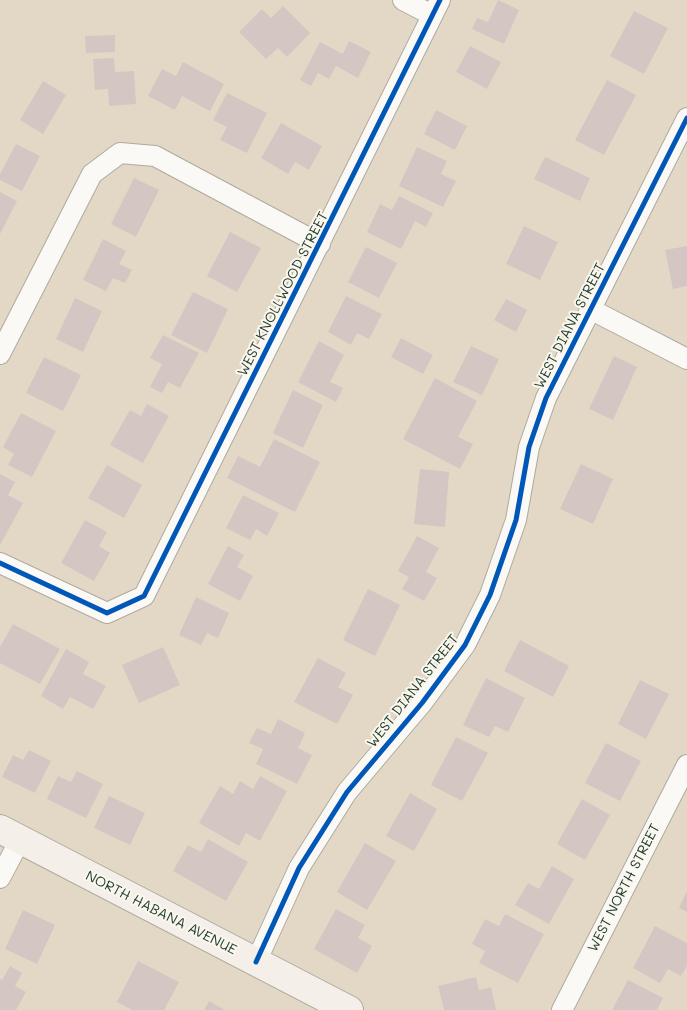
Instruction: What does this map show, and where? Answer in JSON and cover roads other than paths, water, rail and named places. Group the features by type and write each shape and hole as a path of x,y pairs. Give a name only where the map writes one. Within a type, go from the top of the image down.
{"street":[{"path":"403,0 436,8"},
{"name":"WEST KNOLLWOOD STREET","path":"0,563 107,613 144,596 436,8"},
{"name":"WEST DIANA STREET","path":"256,962 299,868 347,792 422,703 465,645 490,595 516,520 529,447 546,398 687,118"},
{"path":"0,354 92,174 120,153 155,156 320,244"},
{"path":"590,310 687,359"},
{"name":"WEST NORTH STREET","path":"562,1010 687,765"},
{"path":"0,878 10,835"},
{"name":"NORTH HABANA AVENUE","path":"10,835 349,1010"}]}
